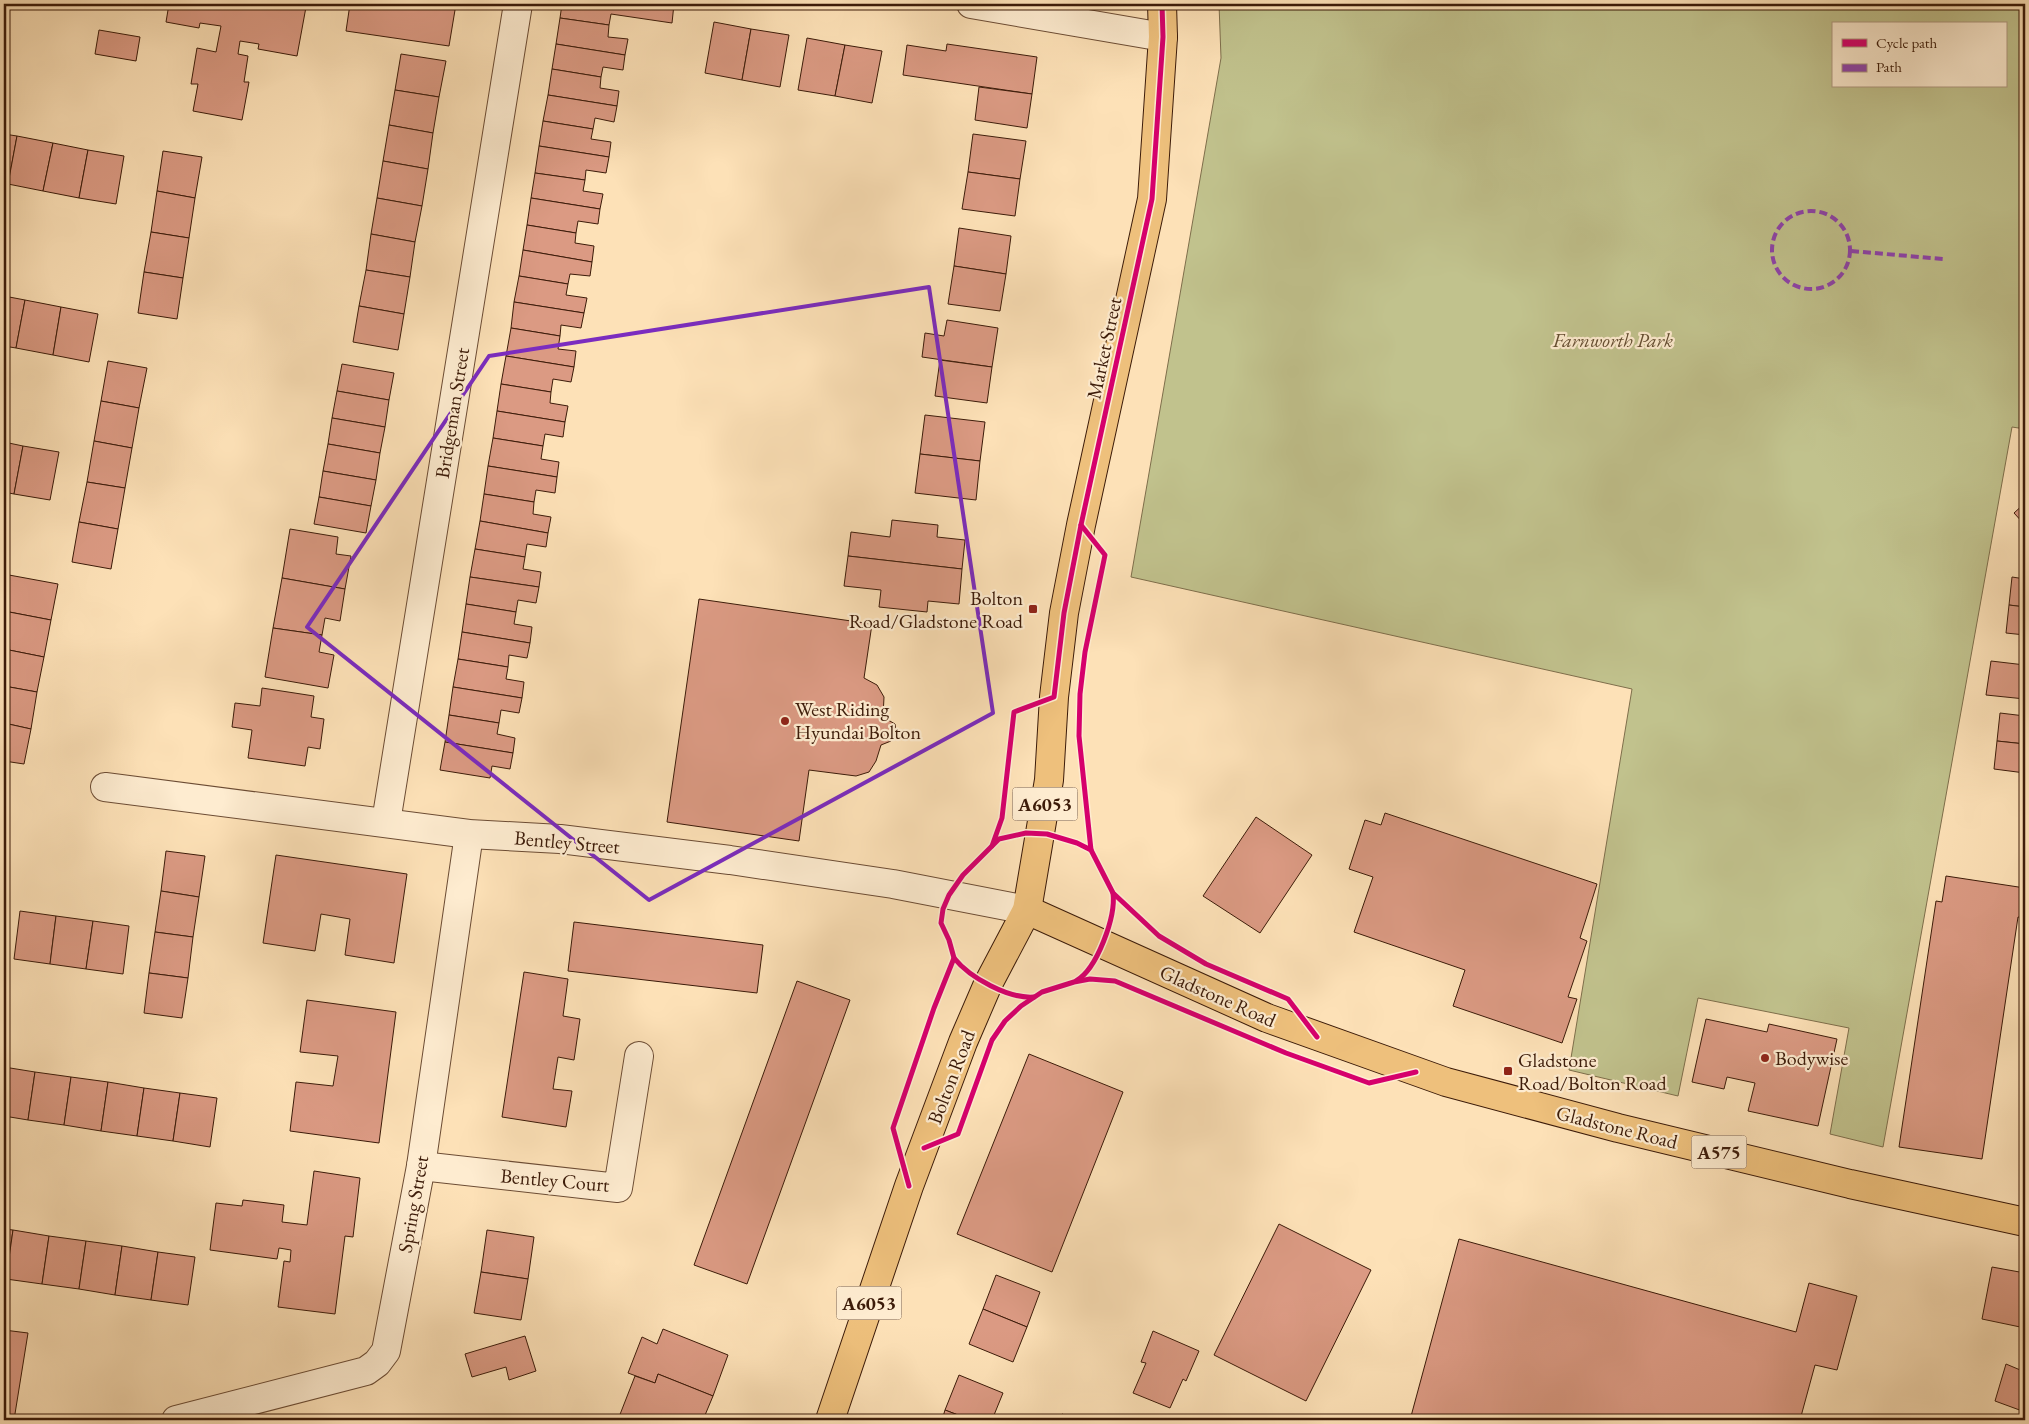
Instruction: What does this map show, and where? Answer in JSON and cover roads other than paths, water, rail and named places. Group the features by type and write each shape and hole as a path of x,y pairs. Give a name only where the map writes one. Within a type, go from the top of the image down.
{"main road":[{"name":"Market Street","path":"1028,910 1049,780 1054,697 1064,614 1081,526 1152,199 1163,37 1162,4"},
{"name":"Gladstone Road","path":"1028,910 1267,1018 1446,1082 1618,1128 1850,1184 2025,1222"},
{"name":"Bolton Road","path":"830,1420 909,1186 963,1042 988,984 1028,910"}],"street":[{"name":"Bridgeman Street","path":"386,822 518,4"},
{"path":"970,4 1163,37"},
{"name":"Bentley Street","path":"105,787 469,834 560,839 730,860 893,884 1028,910"},
{"name":"Spring Street","path":"176,1420 366,1371 377,1363 386,1351 421,1166 469,834"},
{"name":"Bentley Court","path":"421,1166 618,1188 638,1056"}],"place":[{"name":"Bolton Road/Gladstone Road","path":"1033,609"},
{"name":"West Riding Hyundai Bolton","path":"785,721"},
{"name":"Bodywise","path":"1765,1058"},
{"name":"Gladstone Road/Bolton Road","path":"1508,1071"}],"park label":[{"name":"Farnworth Park","path":"1613,340"}]}
